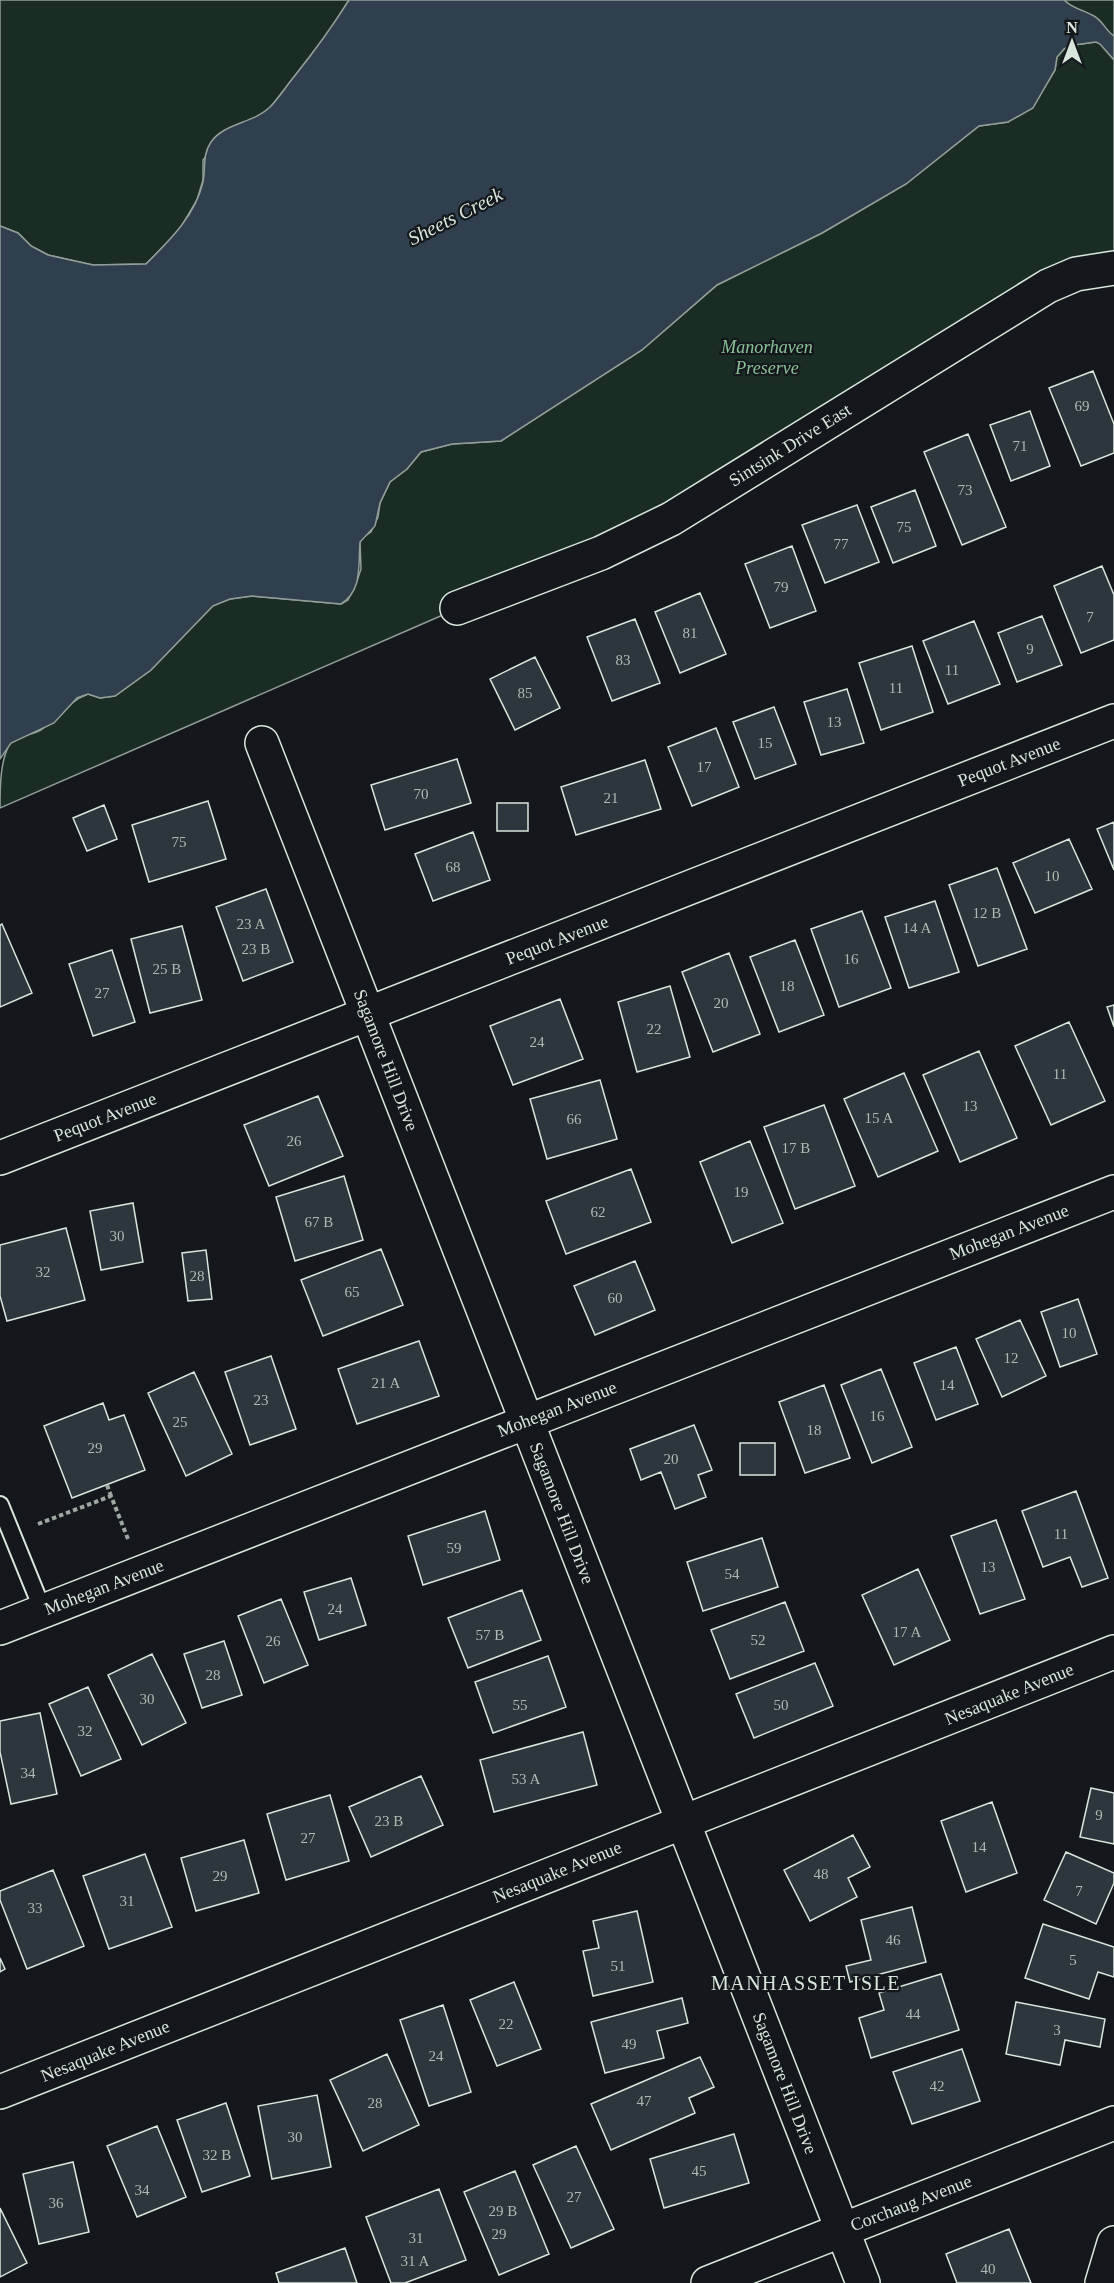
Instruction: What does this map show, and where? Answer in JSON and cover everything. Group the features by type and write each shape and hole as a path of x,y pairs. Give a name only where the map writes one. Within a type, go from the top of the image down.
{"street":[{"name":"Sintsink Drive East","path":"457,608 601,553 671,519 1048,286 1076,274 1114,268"},
{"name":"Pequot Avenue","path":"0,1158 1114,721"},
{"name":"Sagamore Hill Drive","path":"262,743 863,2283"},
{"name":"Mohegan Avenue","path":"0,1628 1114,1191"},
{"name":"Nesaquake Avenue","path":"0,2092 1114,1652"},
{"name":"Corchaug Avenue","path":"708,2283 1114,2123"},
{"path":"1102,2283 1114,2243"}],"lane":[{"path":"0,1505 43,1611"}],"path":[{"path":"107,1485 142,1572"},
{"path":"12,1534 111,1496"}],"green space":[{"path":"0,0 349,0 328,33 270,108 254,119 229,128 203,160 203,180 197,200 178,232 146,264 93,265 48,255 31,246 18,233 0,226"},
{"name":"Manorhaven Preserve","path":"1064,0 1114,0 1114,268 1107,268 671,519 452,611 0,808 3,765 11,742 41,730 81,697 88,694 100,698 115,696 151,670 213,605 230,599 252,596 341,604 348,600 361,569 360,542 371,532 378,517 380,503 390,482 407,469 421,452 452,444 501,441 642,350 717,285 822,233 906,184 979,126 1008,122 1047,83 1055,70 1057,57 1064,49 1096,42 1083,11 1072,7"}],"water":[{"name":"Sheets Creek","path":"349,0 1064,0 1097,18 1114,36 1114,60 1096,42 1064,49 1057,57 1055,70 1033,108 1008,122 979,126 906,184 822,233 717,285 642,350 501,441 452,444 421,452 407,469 390,482 380,503 375,526 360,542 358,576 353,592 341,604 252,596 230,599 213,606 151,670 115,696 100,698 88,694 77,698 54,723 11,743 0,759 0,226 18,233 31,246 48,255 93,265 146,264 188,217 194,206 203,182 205,157 211,142 223,131 256,117 270,107"}],"building":[{"path":"1093,371 1114,424 1114,453 1081,466 1049,388"},
{"path":"1030,411 1050,466 1011,481 990,425"},
{"path":"968,434 1006,527 962,545 924,452"},
{"path":"915,490 936,546 893,563 871,507"},
{"path":"857,505 879,562 825,583 802,525"},
{"path":"792,546 816,611 770,628 745,564"},
{"path":"1102,566 1114,595 1114,640 1081,653 1054,586"},
{"path":"700,593 726,654 680,673 655,612"},
{"path":"1042,616 1062,665 1017,682 998,633"},
{"path":"635,619 660,683 612,701 587,637"},
{"path":"974,621 1000,684 948,704 923,641"},
{"path":"912,646 933,712 881,730 859,663"},
{"path":"535,657 560,708 515,730 490,679"},
{"path":"847,689 864,743 821,755 804,702"},
{"path":"774,707 796,764 755,779 733,722"},
{"path":"716,728 739,787 692,806 668,747"},
{"path":"457,759 471,803 385,830 371,785"},
{"path":"645,760 661,809 576,835 561,787"},
{"path":"208,801 226,859 149,882 132,825"},
{"path":"497,803 528,803 528,831 497,831"},
{"path":"104,805 117,839 87,851 73,818"},
{"path":"1114,822 1114,870 1097,829"},
{"path":"473,832 490,880 433,901 415,854"},
{"path":"1069,839 1092,889 1035,913 1013,863"},
{"path":"997,868 1027,949 978,966 949,885"},
{"path":"266,889 293,962 243,981 216,907"},
{"path":"935,901 959,972 909,988 885,917"},
{"path":"862,911 891,988 839,1007 811,929"},
{"path":"2,924 32,993 0,1007 0,925"},
{"path":"182,926 202,1000 150,1013 131,939"},
{"path":"795,940 824,1015 779,1032 750,957"},
{"path":"112,950 135,1022 93,1036 69,964"},
{"path":"729,953 760,1034 713,1052 682,972"},
{"path":"670,986 690,1057 637,1072 618,1002"},
{"path":"560,999 583,1059 513,1085 490,1026"},
{"path":"1114,1005 1114,1027 1107,1007"},
{"path":"1069,1022 1105,1101 1051,1125 1015,1046"},
{"path":"979,1051 1017,1138 960,1162 923,1075"},
{"path":"904,1073 938,1151 878,1177 844,1099"},
{"path":"600,1080 617,1139 547,1159 530,1099"},
{"path":"318,1096 343,1156 269,1186 244,1125"},
{"path":"824,1105 855,1186 795,1209 764,1127"},
{"path":"750,1141 783,1223 732,1243 700,1162"},
{"path":"631,1169 651,1222 566,1254 546,1201"},
{"path":"344,1176 363,1240 295,1261 276,1197"},
{"path":"133,1203 143,1262 101,1270 90,1211"},
{"path":"66,1228 85,1300 7,1321 0,1296 0,1245"},
{"path":"381,1249 403,1305 323,1336 301,1280"},
{"path":"206,1250 212,1299 188,1301 182,1253"},
{"path":"635,1261 655,1310 595,1335 574,1286"},
{"path":"1078,1299 1097,1354 1060,1367 1041,1312"},
{"path":"1020,1320 1046,1376 1002,1397 976,1339"},
{"path":"419,1341 439,1396 357,1424 338,1369"},
{"path":"956,1347 978,1404 936,1420 914,1363"},
{"path":"271,1356 296,1429 250,1445 225,1372"},
{"path":"881,1369 912,1447 872,1463 841,1385"},
{"path":"194,1372 232,1454 186,1476 148,1393"},
{"path":"824,1385 850,1458 805,1473 779,1402"},
{"path":"103,1403 109,1420 124,1415 145,1470 72,1498 44,1426"},
{"path":"694,1425 712,1470 698,1475 706,1497 675,1509 661,1472 641,1480 630,1449"},
{"path":"740,1443 775,1443 775,1475 740,1475"},
{"path":"1076,1491 1108,1578 1082,1587 1070,1557 1043,1567 1022,1511"},
{"path":"485,1511 500,1560 423,1585 408,1536"},
{"path":"996,1520 1025,1599 980,1614 951,1536"},
{"path":"762,1538 778,1587 703,1611 687,1562"},
{"path":"918,1569 950,1640 894,1665 862,1595"},
{"path":"351,1578 366,1625 319,1640 304,1592"},
{"path":"522,1590 541,1640 468,1668 448,1618"},
{"path":"281,1599 308,1665 264,1683 238,1616"},
{"path":"785,1602 804,1651 730,1679 711,1630"},
{"path":"224,1641 242,1695 202,1708 184,1654"},
{"path":"152,1654 186,1723 142,1745 108,1675"},
{"path":"548,1656 566,1707 493,1733 475,1682"},
{"path":"815,1663 833,1706 754,1738 736,1694"},
{"path":"88,1687 121,1759 81,1776 49,1704"},
{"path":"40,1713 57,1794 11,1804 0,1752 0,1721"},
{"path":"583,1732 597,1785 494,1812 480,1760"},
{"path":"421,1776 443,1825 371,1857 349,1807"},
{"path":"1091,1788 1114,1793 1114,1844 1080,1837"},
{"path":"330,1795 349,1861 286,1880 267,1814"},
{"path":"992,1802 1017,1873 966,1892 941,1821"},
{"path":"853,1835 870,1867 848,1878 857,1897 810,1921 784,1870"},
{"path":"244,1840 259,1893 196,1911 181,1858"},
{"path":"1066,1852 1114,1873 1114,1883 1096,1924 1044,1900"},
{"path":"145,1854 172,1927 109,1949 83,1876"},
{"path":"53,1870 84,1946 27,1969 0,1900 0,1891"},
{"path":"912,1907 926,1962 850,1982 846,1966 871,1960 861,1920"},
{"path":"637,1911 653,1982 593,1996 583,1951 599,1948 593,1921"},
{"path":"1043,1924 1114,1947 1114,1977 1098,1972 1089,1999 1025,1978"},
{"path":"0,1958 5,1969 0,1972"},
{"path":"941,1974 959,2030 871,2058 859,2018 884,2010 879,1993"},
{"path":"514,1982 541,2049 497,2066 470,2000"},
{"path":"682,1998 688,2023 657,2031 664,2058 605,2073 591,2022"},
{"path":"1016,2002 1105,2019 1100,2047 1065,2040 1060,2065 1006,2054"},
{"path":"443,2005 471,2092 429,2106 400,2020"},
{"path":"962,2049 980,2101 912,2124 893,2072"},
{"path":"387,2054 419,2125 363,2151 330,2080"},
{"path":"700,2057 714,2087 689,2098 695,2113 611,2150 591,2104"},
{"path":"317,2095 331,2167 272,2179 258,2106"},
{"path":"226,2103 250,2176 202,2192 177,2120"},
{"path":"157,2126 186,2197 137,2217 107,2146"},
{"path":"734,2134 749,2183 664,2208 650,2159"},
{"path":"576,2146 614,2229 571,2248 533,2165"},
{"path":"73,2162 89,2232 39,2244 23,2174"},
{"path":"515,2171 549,2254 499,2275 464,2192"},
{"path":"439,2189 466,2260 405,2283 391,2283 366,2217"},
{"path":"0,2208 27,2263 0,2277"},
{"path":"1009,2229 1031,2283 957,2283 946,2254"},
{"path":"345,2248 357,2283 279,2283 276,2273"}],"district":[{"name":"MANHASSET ISLE","path":"806,1983"}]}
